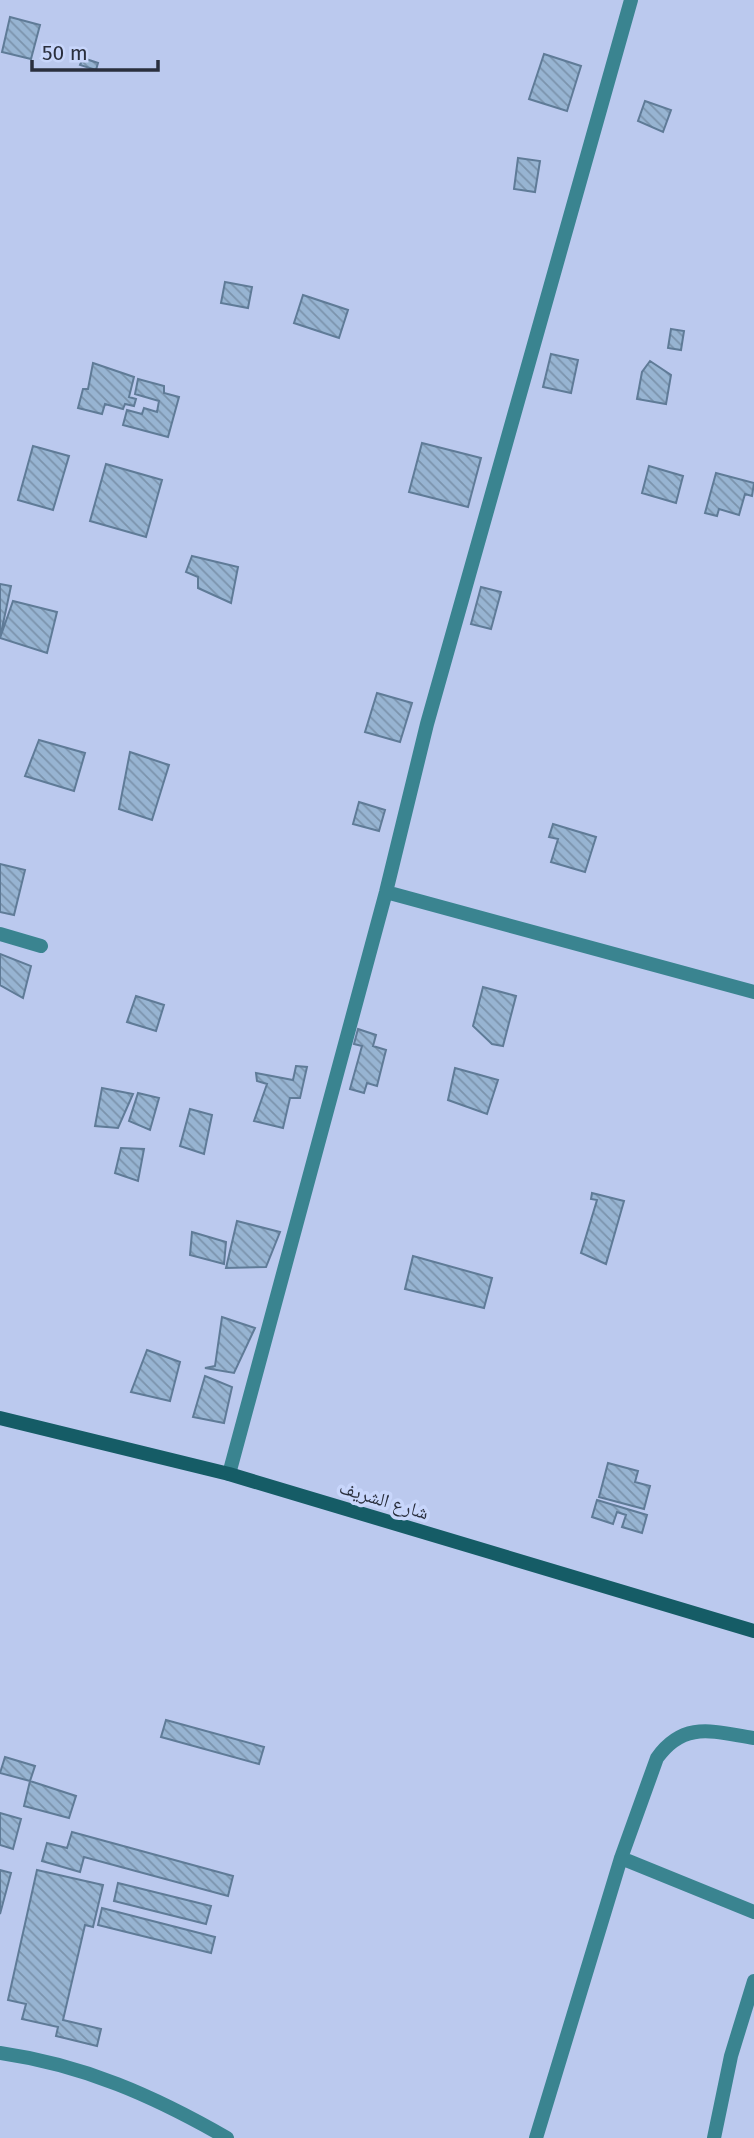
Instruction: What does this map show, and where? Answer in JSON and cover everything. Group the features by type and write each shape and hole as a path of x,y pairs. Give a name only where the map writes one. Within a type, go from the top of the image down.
{"main road":[{"name":"شارع الشريف","path":"0,1418 229,1474 754,1631"}],"street":[{"path":"229,1474 386,892 427,724 631,0"},
{"path":"386,892 754,992"},
{"path":"0,934 41,946"},
{"path":"536,2138 621,1858 657,1758 667,1744 683,1734 703,1731 754,1738"},
{"path":"621,1858 754,1912"},
{"path":"714,2138 732,2056 754,1981"},
{"path":"0,2053 93,2073 176,2109 227,2138"}],"building":[{"path":"10,17 40,25 31,59 2,52"},
{"path":"544,54 581,66 567,111 529,99"},
{"path":"83,58 98,63 96,70 80,65"},
{"path":"645,101 671,110 663,132 638,121"},
{"path":"518,158 540,161 535,192 514,189"},
{"path":"225,282 252,287 248,308 221,303"},
{"path":"303,295 348,310 339,338 294,323"},
{"path":"671,329 684,331 681,350 668,348"},
{"path":"551,354 578,360 571,393 543,387"},
{"path":"650,361 671,375 666,404 637,399 642,372"},
{"path":"93,363 134,377 129,397 136,399 134,406 125,404 123,409 105,404 102,414 78,408 83,389 88,389"},
{"path":"138,379 164,386 164,393 179,397 168,437 123,425 127,410 142,414 144,408 157,412 159,401 135,394"},
{"path":"422,443 481,458 468,507 409,492"},
{"path":"33,446 69,456 53,510 18,500"},
{"path":"106,464 162,480 146,537 90,521"},
{"path":"649,466 683,476 676,503 642,493"},
{"path":"716,473 754,483 752,496 745,494 739,515 719,509 717,516 705,513"},
{"path":"192,556 238,567 231,603 198,588 198,577 186,572"},
{"path":"0,584 11,586 0,638"},
{"path":"481,587 501,592 491,629 471,624"},
{"path":"13,601 57,612 47,653 0,638"},
{"path":"377,693 412,703 400,742 365,732"},
{"path":"39,740 85,753 74,791 25,776"},
{"path":"130,752 169,765 152,820 119,809"},
{"path":"359,802 385,810 379,831 353,824"},
{"path":"553,824 596,837 585,872 551,862 558,839 549,837"},
{"path":"0,864 25,870 14,915 0,912"},
{"path":"0,954 31,966 23,998 0,985"},
{"path":"483,987 516,996 503,1046 492,1044 473,1026"},
{"path":"136,996 164,1005 156,1031 127,1022"},
{"path":"358,1029 376,1035 373,1046 386,1050 377,1086 367,1083 364,1093 350,1089 362,1046 354,1044"},
{"path":"296,1066 307,1067 300,1098 290,1098 283,1128 254,1121 267,1084 257,1081 256,1073 293,1080"},
{"path":"455,1068 498,1080 487,1114 448,1100"},
{"path":"102,1088 133,1094 118,1128 95,1126"},
{"path":"138,1093 159,1098 150,1130 129,1121"},
{"path":"190,1109 212,1115 204,1154 180,1146"},
{"path":"121,1148 144,1149 138,1181 115,1173"},
{"path":"592,1193 624,1201 606,1264 581,1253 597,1200 591,1199"},
{"path":"237,1221 280,1232 266,1267 226,1268"},
{"path":"192,1232 226,1242 224,1264 190,1255"},
{"path":"413,1256 492,1278 484,1308 405,1289"},
{"path":"222,1317 255,1328 234,1373 205,1368 215,1366"},
{"path":"147,1350 180,1362 170,1401 131,1392"},
{"path":"205,1376 232,1387 224,1423 193,1417"},
{"path":"608,1463 638,1471 635,1482 650,1486 644,1509 599,1497"},
{"path":"597,1500 647,1515 642,1533 622,1527 626,1515 617,1512 613,1524 592,1517"},
{"path":"166,1720 264,1747 259,1764 161,1737"},
{"path":"5,1757 35,1766 30,1781 0,1773"},
{"path":"30,1781 76,1796 69,1818 24,1806"},
{"path":"0,1813 21,1819 13,1849 0,1845"},
{"path":"72,1832 233,1876 228,1896 84,1857 80,1872 42,1861 47,1843 67,1848"},
{"path":"0,1870 11,1873 0,1914"},
{"path":"37,1870 103,1885 93,1927 85,1925 63,2020 101,2029 97,2046 56,2036 58,2027 22,2019 26,2004 8,2000"},
{"path":"118,1883 211,1906 206,1924 114,1901"},
{"path":"102,1908 215,1937 211,1953 98,1925"}]}
